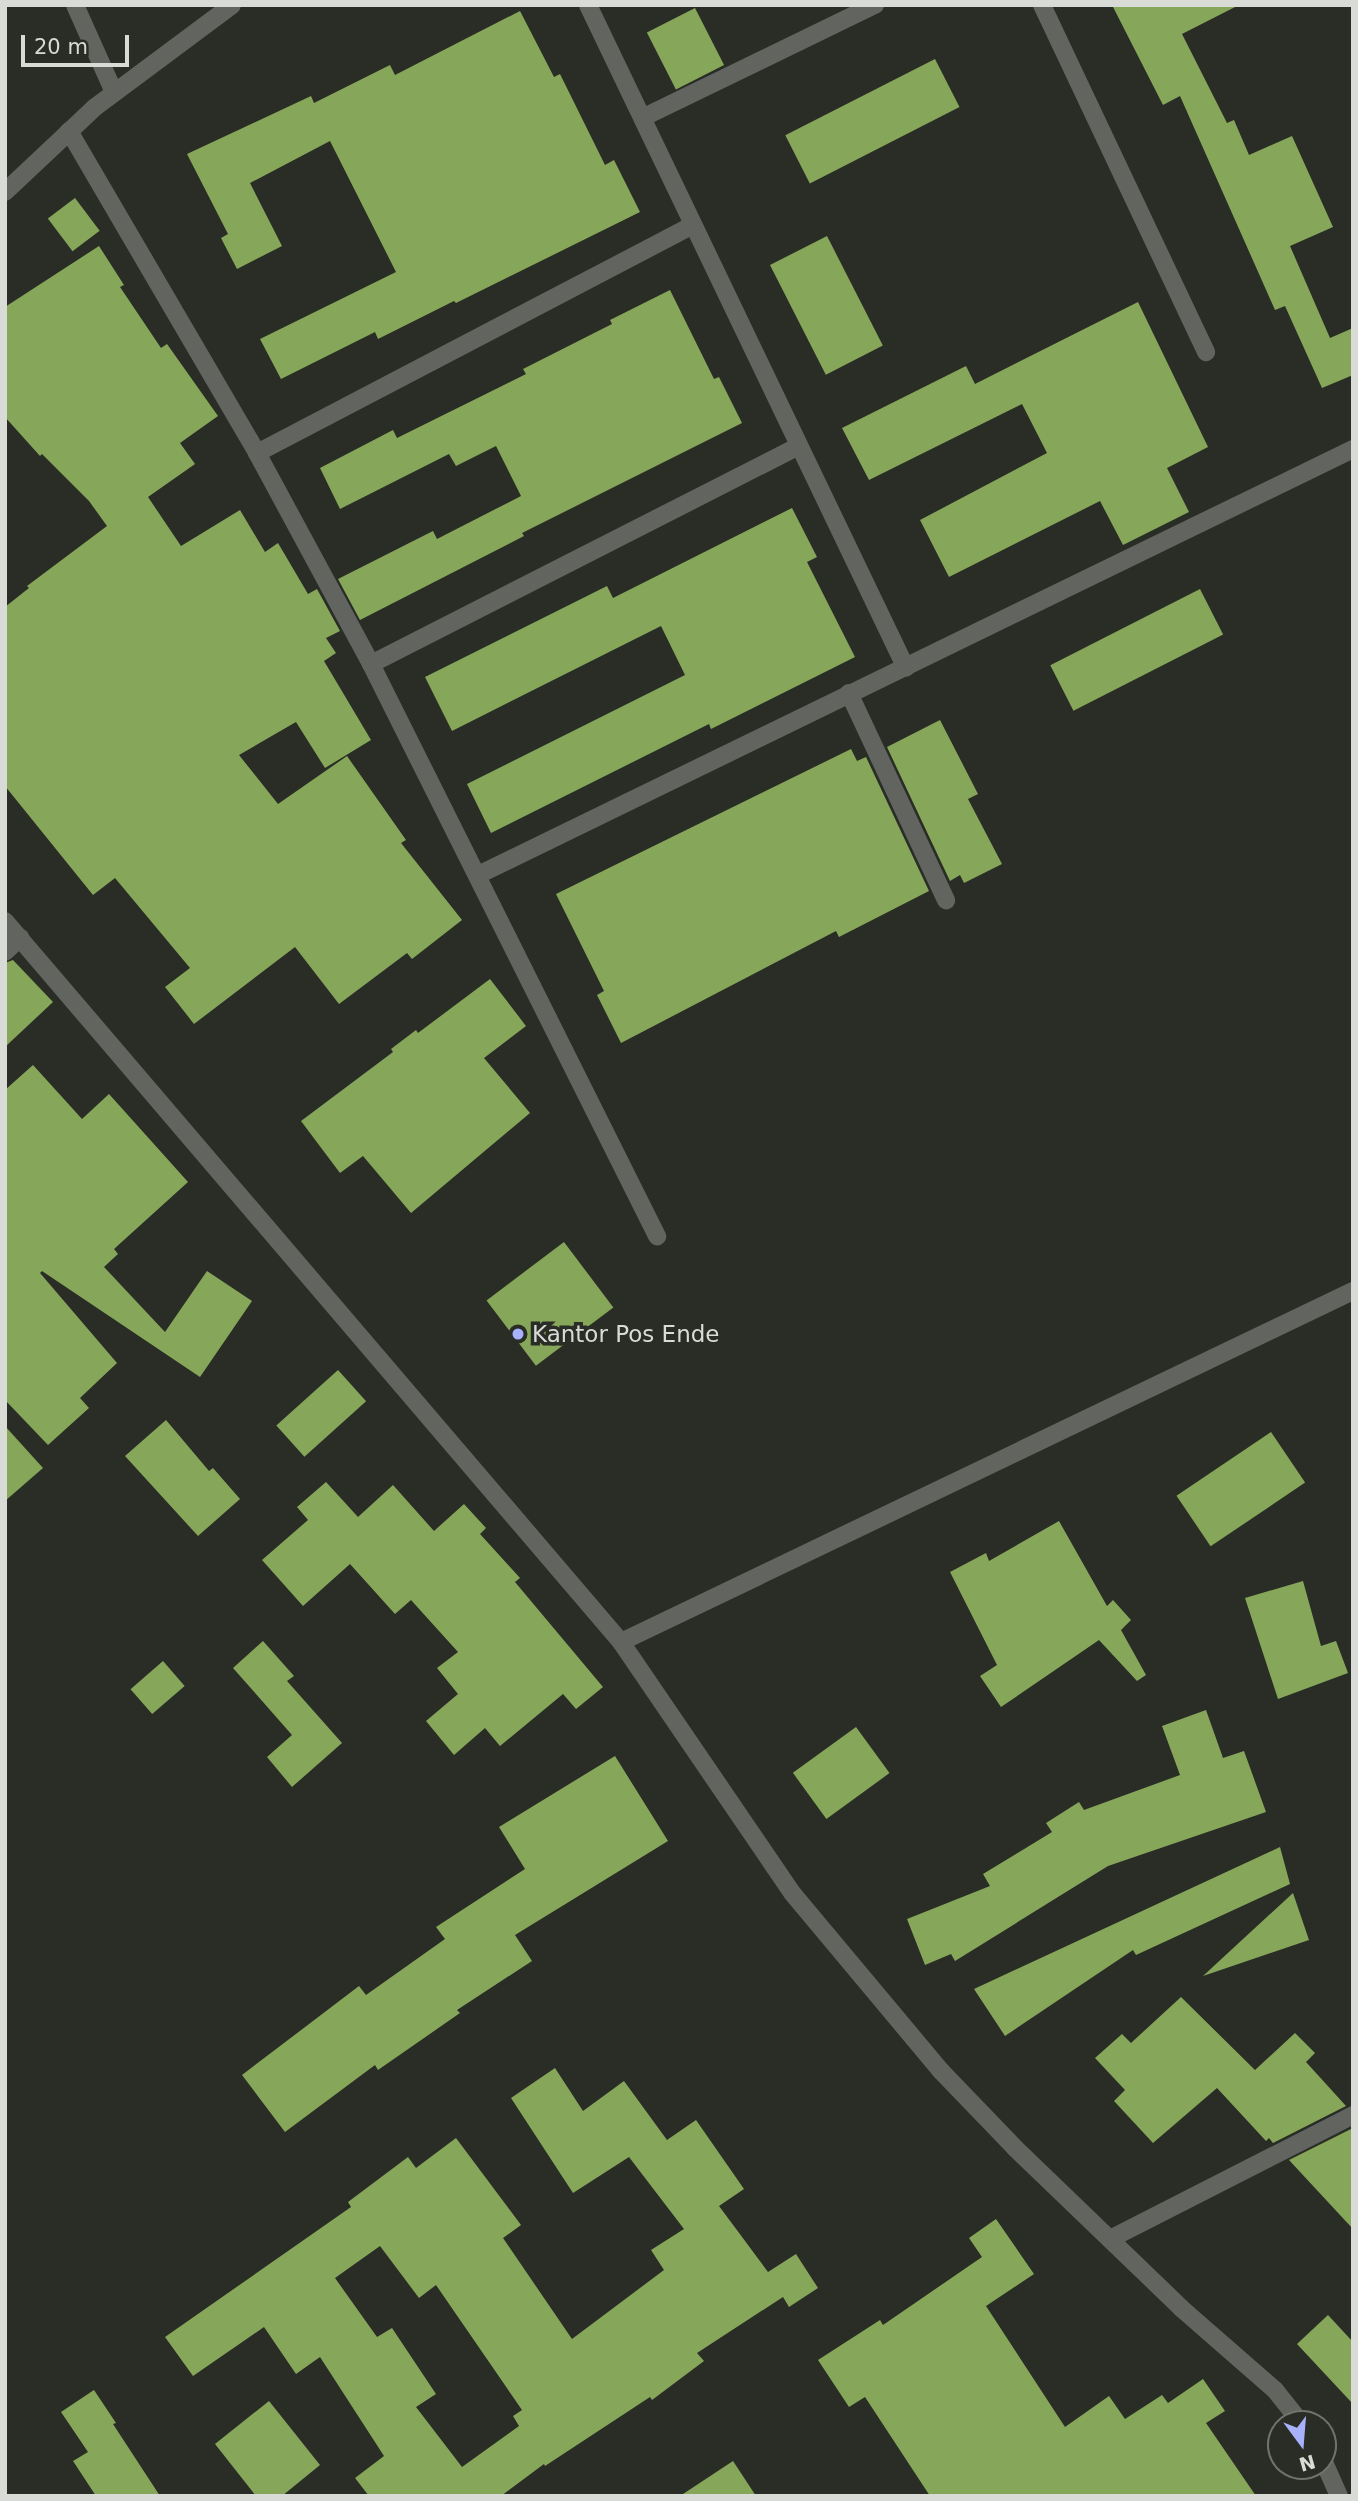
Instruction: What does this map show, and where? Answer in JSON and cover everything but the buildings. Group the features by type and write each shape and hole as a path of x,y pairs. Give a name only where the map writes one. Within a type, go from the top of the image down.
{"street":[{"path":"75,5 114,92"},
{"path":"5,192 114,92 232,5"},
{"path":"588,5 906,668"},
{"path":"644,117 854,9 875,5"},
{"path":"1042,5 1206,352"},
{"path":"69,131 257,453 371,664 657,1236"},
{"path":"257,453 693,225"},
{"path":"371,664 798,446"},
{"path":"478,875 1353,449"},
{"path":"849,693 946,900"},
{"path":"5,921 621,1642 793,1894 941,2071 1015,2148 1181,2308 1275,2390 1291,2410"},
{"path":"5,953 19,938"},
{"path":"621,1642 1353,1291"},
{"path":"1110,2239 1353,2115"},
{"path":"1332,2480 1339,2496"}],"place":[{"name":"Kantor Pos Ende","path":"518,1334"}]}
